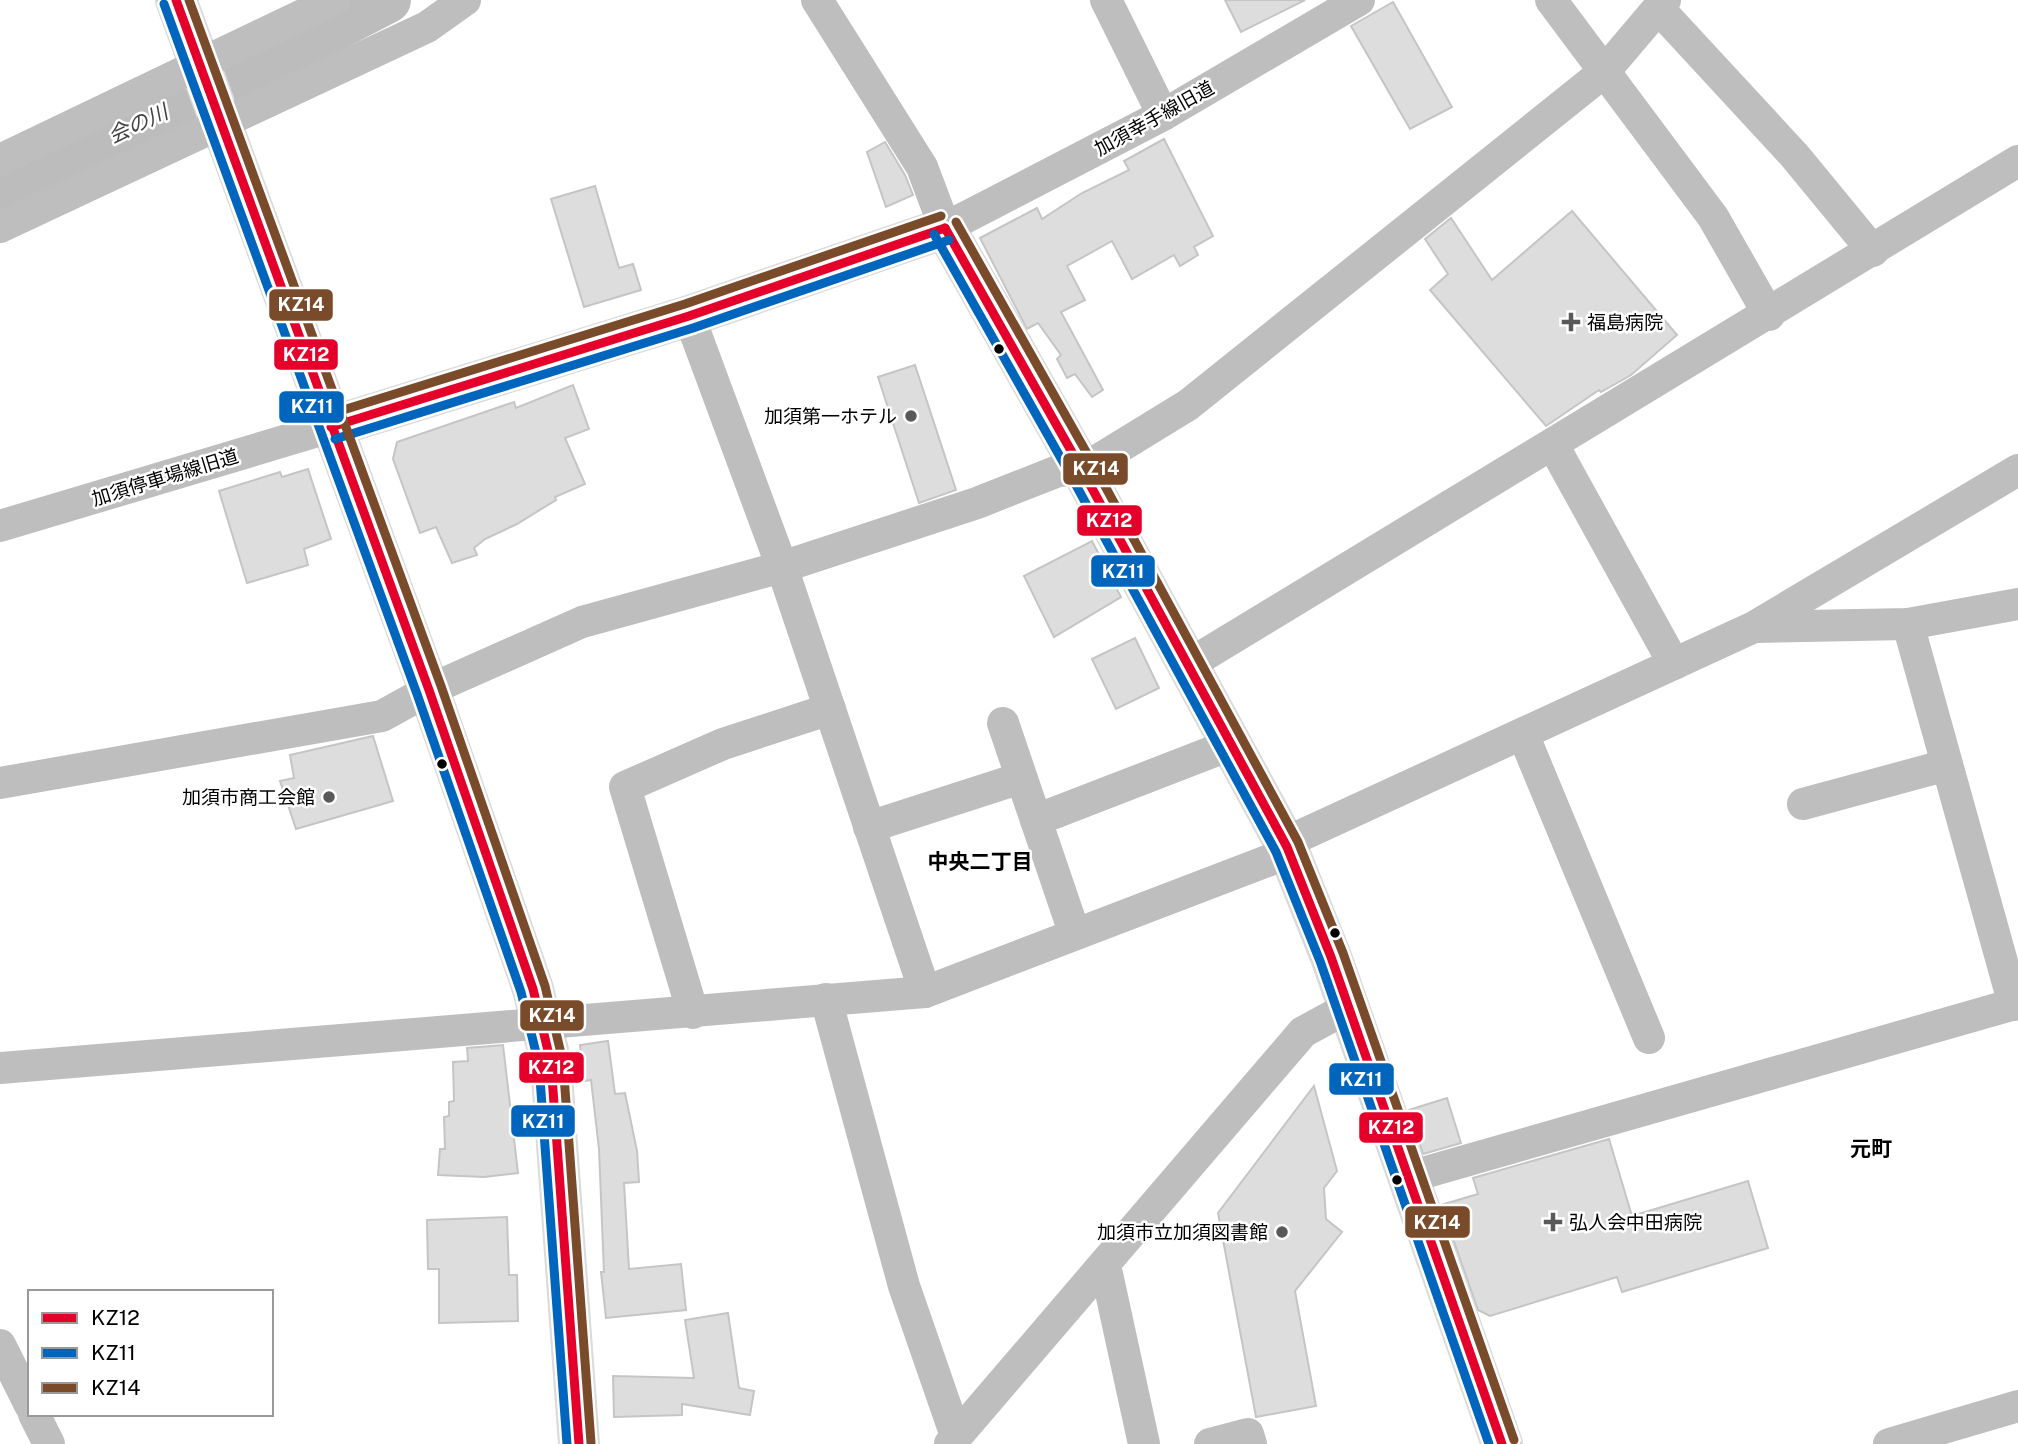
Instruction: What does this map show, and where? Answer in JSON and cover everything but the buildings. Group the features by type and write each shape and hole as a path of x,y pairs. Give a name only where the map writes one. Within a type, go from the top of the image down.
{"main road":[{"path":"176,0 429,690 542,1021 551,1063 579,1444"},
{"path":"331,427 689,316 944,228 1082,470 1287,847 1349,1007 1502,1444"}],"street":[{"path":"0,160 202,72 334,0"},
{"path":"0,227 219,120 427,27 466,0"},
{"path":"817,0 922,167 944,228"},
{"path":"1106,0 1163,116"},
{"name":"加須幸手線旧道","path":"944,228 1163,116 1359,0"},
{"path":"1551,0 1713,217 1769,315"},
{"path":"0,783 382,716 429,690 582,622 782,567 977,503 1058,471 1082,470 1188,405 1604,72 1661,4 1794,155 1873,251"},
{"path":"1188,665 2018,162"},
{"path":"689,316 782,567 925,992"},
{"name":"加須停車場線旧道","path":"0,526 331,427"},
{"path":"1553,445 1674,664"},
{"path":"0,1068 542,1021 693,1013 925,992 1074,932 1270,860 1302,835 1754,627 2018,470"},
{"path":"1754,627 1908,624 2018,604"},
{"path":"1409,1177 2016,1004 1908,624"},
{"path":"693,1013 625,788 723,744 830,709"},
{"path":"1003,723 1074,932"},
{"path":"1523,734 1649,1038"},
{"path":"1036,820 1230,745"},
{"path":"1803,804 1947,765"},
{"path":"869,827 1021,778"},
{"path":"826,999 904,1286 953,1440"},
{"path":"953,1440 1303,1032 1349,1007"},
{"path":"1101,1268 1107,1274 1144,1444"},
{"path":"0,1345 22,1406"},
{"path":"1889,1444 2018,1406"},
{"path":"29,1416 48,1444"},
{"path":"1210,1444 1248,1434 1251,1444"}],"waterway":[{"name":"会の川","path":"0,187 240,77 388,0"}],"transit line":[{"name":"KZ12","path":"176,0 429,690 533,989 551,1063 579,1444"},
{"name":"KZ14","path":"189,0 441,686 545,986 563,1062 591,1443"},
{"name":"KZ11","path":"164,4 417,694 521,992 539,1065 567,1444"},
{"name":"KZ14","path":"327,415 685,304 941,216"},
{"name":"KZ14","path":"956,222 1093,464 1298,842 1343,953 1514,1440"},
{"name":"KZ12","path":"945,228 1082,470 1287,847 1331,957 1502,1444"},
{"name":"KZ12","path":"331,427 689,316 945,228"},
{"name":"KZ11","path":"934,234 1071,476 1276,852 1320,961 1489,1444"},
{"name":"KZ11","path":"335,439 693,328 949,240"}],"place":[{"name":"福島病院","path":"1571,322"},
{"name":"加須第一ホテル","path":"911,416"},
{"name":"加須市商工会館","path":"329,797"},
{"name":"弘人会中田病院","path":"1553,1222"},
{"name":"加須市立加須図書館","path":"1282,1232"}],"district":[{"name":"中央二丁目","path":"980,862"},
{"name":"元町","path":"1871,1149"}]}
